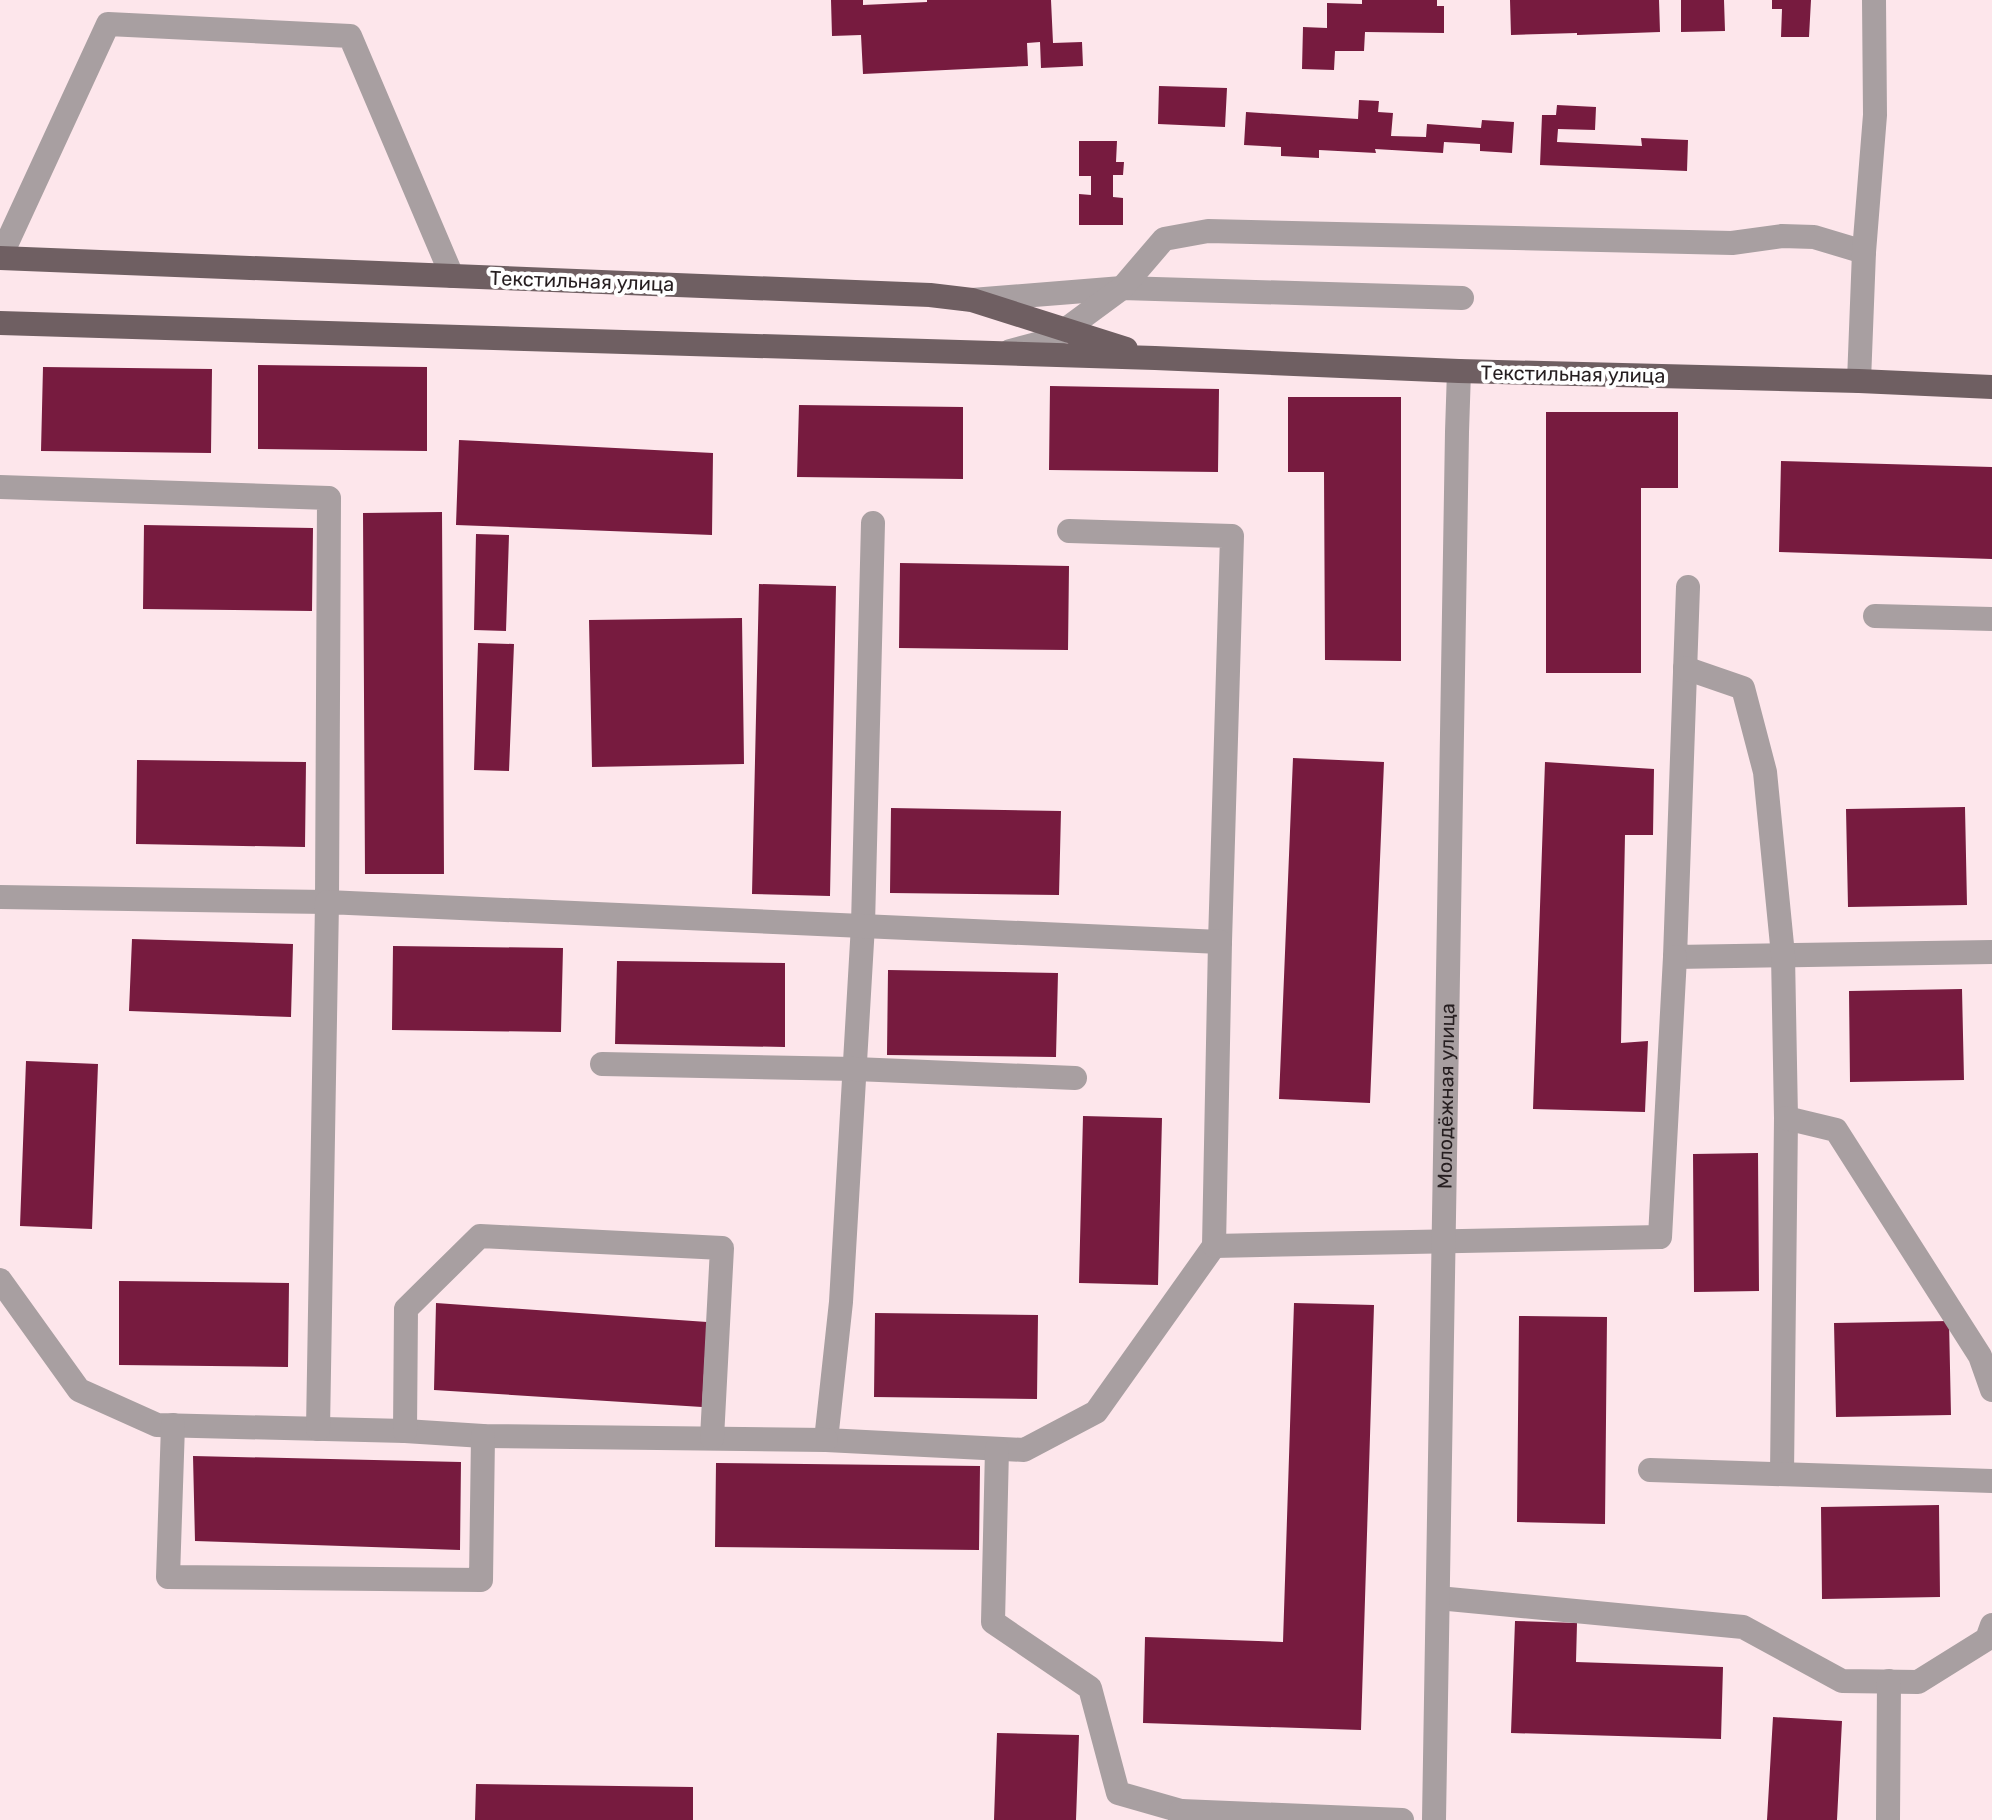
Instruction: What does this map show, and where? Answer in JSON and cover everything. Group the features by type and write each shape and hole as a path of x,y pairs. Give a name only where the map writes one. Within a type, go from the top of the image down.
{"main road":[{"name":"Текстильная улица","path":"0,258 930,295 972,300 1155,358"},
{"name":"Текстильная улица","path":"0,323 1992,387"}],"street":[{"path":"1859,381 1864,252 1875,115 1874,0"},
{"path":"0,258 108,24 350,36 452,276"},
{"path":"1000,354 1040,343 1065,330 1122,288 1164,239 1208,231 1732,243 1782,236 1814,237 1864,252"},
{"path":"972,300 1122,288 1462,298"},
{"name":"Молодёжная улица","path":"1434,1820 1459,371"},
{"path":"0,487 329,498 327,902 318,1429"},
{"path":"826,1440 841,1302 863,925 873,523"},
{"path":"0,1280 79,1390 157,1425 483,1436 826,1440 1024,1450 1096,1412 1214,1246 1232,536 1069,531"},
{"path":"1214,1246 1660,1237 1675,957 1688,587"},
{"path":"1875,616 1992,619"},
{"path":"1685,668 1743,688 1765,772 1783,955 1786,1118 1782,1474"},
{"path":"0,897 327,902 1220,942"},
{"path":"1675,957 1992,952"},
{"path":"602,1064 855,1069 1075,1078"},
{"path":"1786,1118 1836,1130 1980,1356 1992,1390"},
{"path":"405,1431 406,1309 480,1236 722,1248 712,1438"},
{"path":"173,1425 168,1577 481,1580 483,1436"},
{"path":"997,1449 993,1622 1090,1688 1118,1793 1180,1816 1402,1820"},
{"path":"1650,1470 1992,1481"},
{"path":"1438,1598 1743,1627 1842,1681 1918,1682 1987,1639 1992,1625"},
{"path":"1888,1820 1889,1681"}],"building":[{"path":"831,0 863,0 863,5 927,0 1051,0 1053,43 1082,42 1083,66 1041,68 1040,42 1027,43 1028,66 863,74 861,35 832,36"},
{"path":"1362,0 1437,0 1437,6 1444,6 1444,33 1365,32 1364,51 1335,51 1334,70 1302,69 1303,27 1327,28 1327,3 1362,4"},
{"path":"1510,0 1659,0 1660,32 1511,35"},
{"path":"1681,0 1724,0 1725,31 1681,32"},
{"path":"1772,0 1811,0 1809,37 1781,37 1782,9 1772,9"},
{"path":"1159,86 1227,88 1225,127 1158,124"},
{"path":"1359,100 1379,101 1378,112 1393,113 1391,136 1426,137 1427,124 1481,128 1482,120 1514,122 1512,153 1480,151 1480,144 1444,142 1443,153 1319,150 1319,158 1281,156 1281,147 1244,145 1246,112 1358,119"},
{"path":"1557,105 1596,107 1595,130 1558,129 1557,142 1642,146 1641,138 1688,140 1687,171 1540,165 1542,115 1556,115"},
{"path":"1079,141 1117,141 1116,162 1124,162 1123,175 1113,175 1113,197 1123,198 1123,225 1079,225 1079,194 1091,195 1091,176 1079,176"},
{"path":"258,365 427,367 427,451 258,449"},
{"path":"43,367 212,369 211,453 41,451"},
{"path":"1050,386 1219,389 1218,472 1049,470"},
{"path":"1288,397 1401,397 1401,661 1325,660 1324,472 1288,472"},
{"path":"799,405 963,407 963,479 797,477"},
{"path":"1546,412 1678,412 1678,488 1641,488 1641,673 1546,673"},
{"path":"459,440 713,453 712,535 456,525"},
{"path":"1781,461 1992,467 1992,559 1779,552"},
{"path":"442,512 444,874 365,874 363,513"},
{"path":"144,525 313,528 312,611 143,609"},
{"path":"476,534 509,535 506,631 474,630"},
{"path":"900,563 1069,566 1068,650 899,648"},
{"path":"759,584 836,586 830,896 752,894"},
{"path":"742,618 744,764 592,767 589,620"},
{"path":"478,643 514,644 509,771 474,770"},
{"path":"1293,758 1384,762 1370,1103 1279,1099"},
{"path":"137,760 306,762 305,847 136,844"},
{"path":"1545,762 1654,769 1653,835 1625,835 1621,1043 1648,1041 1645,1112 1533,1109"},
{"path":"1965,807 1967,905 1848,907 1846,809"},
{"path":"891,808 1061,811 1059,895 890,893"},
{"path":"132,939 293,944 291,1017 129,1011"},
{"path":"393,946 563,948 561,1032 392,1030"},
{"path":"617,961 785,963 785,1047 615,1044"},
{"path":"888,970 1058,973 1056,1057 887,1055"},
{"path":"1962,989 1964,1080 1850,1082 1849,991"},
{"path":"26,1061 98,1064 92,1229 20,1226"},
{"path":"1083,1116 1162,1118 1158,1285 1079,1283"},
{"path":"1758,1153 1759,1291 1694,1292 1693,1154"},
{"path":"119,1281 289,1283 288,1367 119,1365"},
{"path":"436,1303 707,1322 702,1407 434,1390"},
{"path":"1294,1303 1374,1305 1361,1730 1143,1723 1145,1637 1283,1642"},
{"path":"875,1313 1038,1315 1037,1399 874,1397"},
{"path":"1519,1316 1607,1317 1605,1524 1517,1522"},
{"path":"1949,1321 1951,1415 1836,1417 1834,1323"},
{"path":"193,1456 461,1462 460,1550 195,1541"},
{"path":"716,1463 980,1466 979,1550 715,1547"},
{"path":"1939,1505 1940,1597 1822,1599 1821,1507"},
{"path":"1515,1621 1577,1623 1576,1662 1723,1667 1721,1739 1511,1733"},
{"path":"1773,1717 1842,1721 1837,1820 1767,1820"},
{"path":"997,1733 1079,1735 1076,1820 994,1820"},
{"path":"476,1784 693,1787 693,1820 475,1820"}]}
